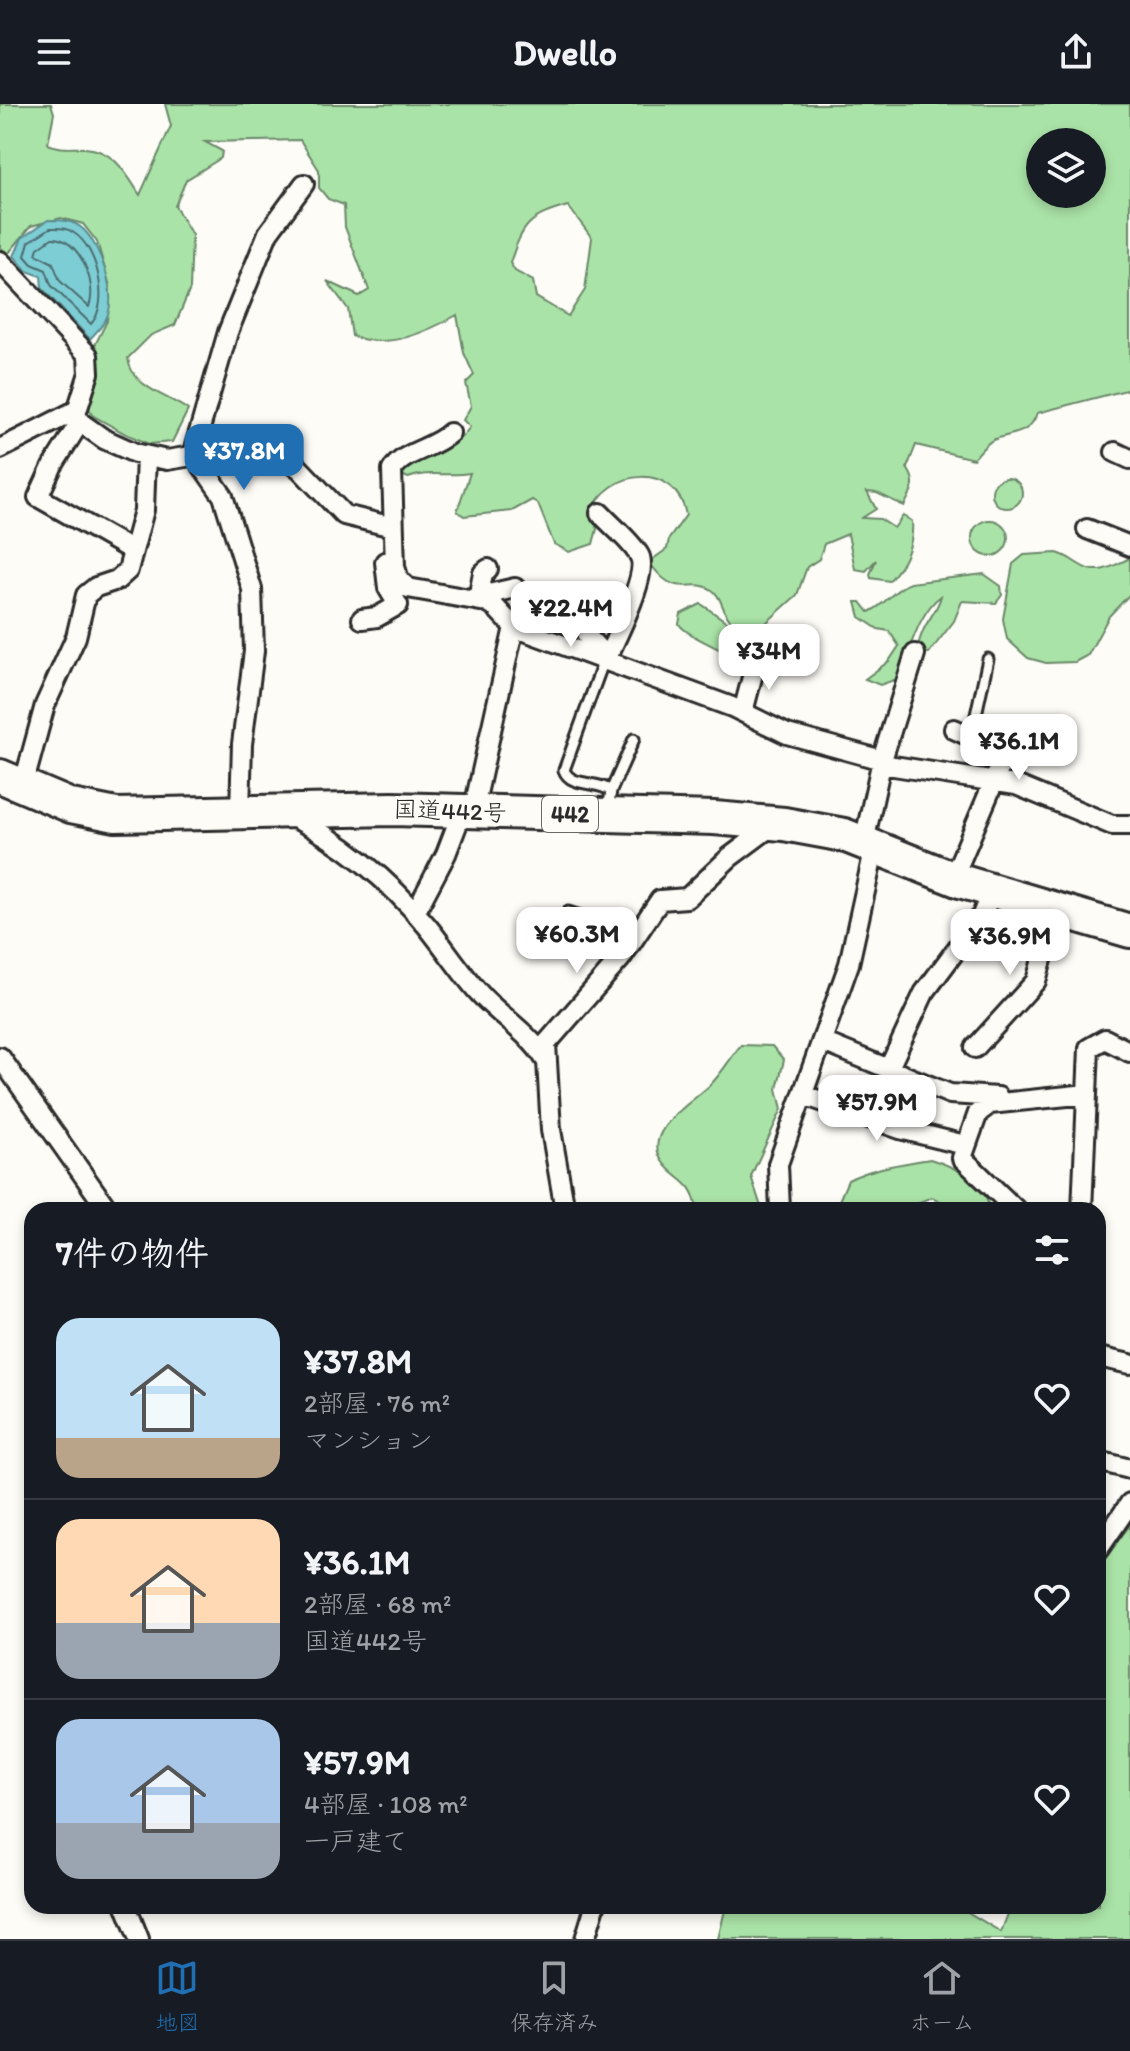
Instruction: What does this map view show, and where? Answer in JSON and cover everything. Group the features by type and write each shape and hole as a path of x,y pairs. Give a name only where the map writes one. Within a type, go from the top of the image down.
{"highway":[{"name":"国道442号","path":"12,781 98,813 130,816 276,809 468,812 609,803 775,823 870,844 953,878 1130,931"}],"street":[{"path":"240,811 242,744 254,651 252,589 223,496 197,457 195,446 235,313 274,221 304,184"},
{"path":"0,261 88,355 89,373 78,416 38,497 133,551"},
{"path":"78,416 121,447 146,456 178,460 241,448 283,458 299,468 344,515 393,527"},
{"path":"0,449 78,416"},
{"path":"450,433 394,465 390,477 397,577 404,586 479,598 496,608 514,627 743,712 798,737 881,762 998,776 1112,825 1130,825"},
{"path":"12,781 76,637 86,595 92,589 123,576 144,510 146,456"},
{"path":"600,513 637,553 642,565 608,660"},
{"path":"1087,529 1130,546"},
{"path":"362,619 377,617 398,605 388,588 385,563 394,551"},
{"path":"479,598 483,573 488,569"},
{"path":"479,598 515,588"},
{"path":"589,625 587,636 608,660"},
{"path":"415,913 468,812 514,627"},
{"path":"780,1202 778,1164 849,964 881,762 915,654"},
{"path":"743,712 756,662"},
{"path":"953,878 1006,753 954,729"},
{"path":"276,809 362,861 415,913 481,996 534,1044 545,1059"},
{"path":"564,1202 551,1130 546,1044 559,1024 608,973 660,900 687,898 730,857 775,823"},
{"path":"888,1070 924,993 982,915 992,891"},
{"path":"975,1048 1036,981 1056,910"},
{"path":"1082,1202 1091,1044 1105,1039 1130,1052"},
{"path":"823,1042 950,1094 1006,1097 1012,1102"},
{"path":"0,1057 102,1202"},
{"path":"1008,1202 965,1162 962,1152 981,1109 1012,1102 1087,1094"},
{"path":"804,1095 900,1129 965,1145"},
{"path":"1106,1359 1130,1364"},
{"path":"1106,1463 1130,1469"},
{"path":"1106,1538 1130,1503"},
{"path":"129,1914 139,1939"},
{"path":"585,1939 593,1914"}],"lane":[{"path":"987,742 977,735 974,724 988,659"},
{"path":"608,660 564,770 573,780 603,786 609,803"},
{"path":"609,803 634,739"},
{"path":"998,776 1045,751"},
{"path":"568,912 608,925 633,940"}],"green space":[{"path":"0,104 51,104 54,113 48,144 104,153 118,164 140,195 171,126 165,104 1130,104 1130,389 1037,413 1034,421 1024,430 990,441 973,459 916,445 907,468 913,487 904,506 877,493 867,492 876,509 862,518 880,519 894,528 903,516 912,521 910,546 895,575 889,581 871,578 876,560 866,571 855,569 848,534 824,544 819,559 807,567 797,595 767,622 765,628 773,653 752,666 691,634 679,624 681,614 701,604 737,629 751,646 756,641 754,637 729,619 716,593 704,586 669,583 652,566 653,559 667,549 669,539 686,515 680,498 669,486 656,479 642,477 626,479 612,486 591,513 597,529 593,544 569,552 554,544 538,504 532,500 512,511 464,516 457,511 470,473 424,474 408,478 400,474 413,462 451,445 470,427 463,420 471,406 466,383 474,375 464,353 457,315 420,333 393,340 366,340 352,336 348,309 327,281 359,296 369,290 345,227 344,205 328,199 319,188 319,170 300,140 205,142 222,151 221,158 186,180 175,206 192,235 190,289 175,325 151,335 128,358 131,368 143,383 188,410 172,442 149,444 124,433 92,415 86,402 93,349 107,321 110,286 97,242 83,224 61,218 31,226 8,254 0,247","holes":["568,206 592,238 585,290 568,316 536,297 533,281 515,271 510,263 519,239 529,224 544,214"]},
{"path":"1007,478 1018,482 1022,493 1018,504 1007,508 996,504 992,493 996,482"},
{"path":"990,520 1003,525 1008,538 1003,551 990,556 977,551 972,538 977,525"},
{"path":"1057,553 1093,570 1106,569 1130,558 1130,594 1109,616 1088,655 1075,662 1046,663 1028,658 1007,639 1003,619 1013,564 1024,555"},
{"path":"984,574 1001,586 1002,595 996,603 962,601 954,621 929,653 917,652 922,633 941,596 920,622 897,679 880,685 865,679 889,661 899,646 889,631 878,629 860,617 856,602 861,602 869,612 910,583"},
{"path":"741,1045 772,1046 784,1060 777,1089 782,1109 751,1176 759,1202 695,1202 688,1186 667,1168 657,1149 664,1127 715,1080"},
{"path":"930,1159 968,1177 983,1191 987,1202 942,1202 932,1197 919,1202 838,1202 848,1180 878,1169"},
{"path":"1130,1525 1130,1939 718,1939 724,1914 971,1914 1001,1932 1008,1914 1106,1914 1106,1557"}],"water":[{"path":"48,220 76,224 90,238 102,260 109,285 109,309 105,322 90,339 42,288 41,276 27,271 14,256 22,238"}]}
